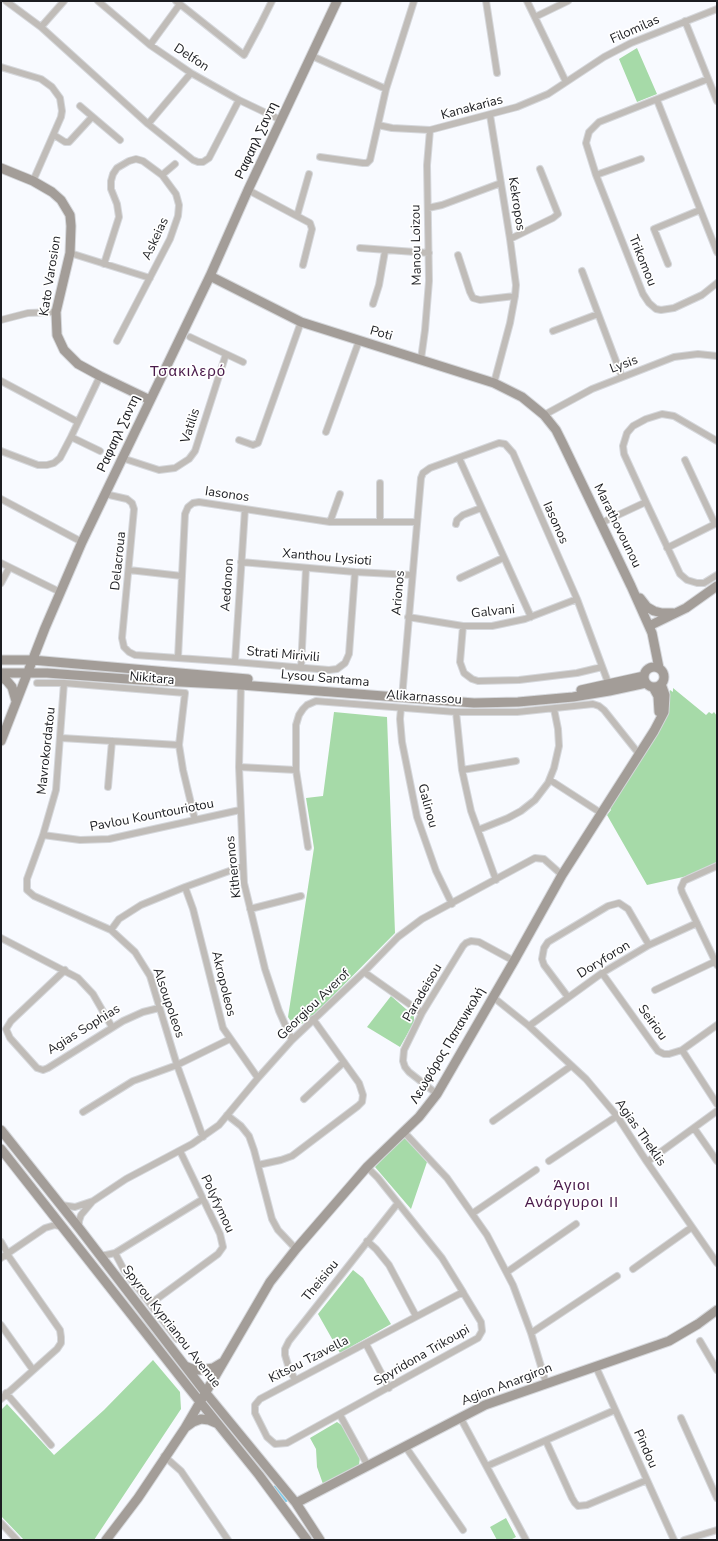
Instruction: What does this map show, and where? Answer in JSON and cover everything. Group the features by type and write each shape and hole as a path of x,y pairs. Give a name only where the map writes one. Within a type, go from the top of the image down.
{"street":[{"path":"6,1 41,27 148,124 193,160 202,162 209,158 239,100"},
{"path":"41,27 64,1"},
{"name":"Delfon","path":"98,1 150,45 191,73 239,100 281,120"},
{"path":"150,45 178,2 244,55 272,1"},
{"path":"337,1 312,56 386,89"},
{"path":"320,157 363,163 369,162 386,89 414,1"},
{"path":"486,1 497,73"},
{"path":"527,1 566,82"},
{"path":"535,17 568,1"},
{"name":"Filomilas","path":"566,82 616,50 642,38 717,9"},
{"path":"685,21 717,101"},
{"name":"Ραφαηλ Σαντη","path":"1,741 32,660 82,542 210,276 248,190 312,56"},
{"path":"1,67 41,79 52,87 60,98 62,111 54,135 33,181"},
{"path":"148,124 191,73"},
{"name":"Trikomou","path":"708,79 599,122 591,128 587,135 586,143 596,175 643,294 649,303 661,310 674,308 702,295 717,283"},
{"name":"Kanakarias","path":"378,125 396,128 430,130 490,115 529,103 548,94 566,82"},
{"path":"657,100 717,252"},
{"path":"80,106 120,140"},
{"name":"Kekropos","path":"490,115 515,276 515,296 510,323 494,382"},
{"path":"54,135 65,142 69,142 92,116"},
{"name":"Manou Loizou","path":"421,359 428,303 429,252 427,165 430,130"},
{"name":"Askeias","path":"104,264 119,217 117,204 111,189 111,181 117,168 136,159 143,161 162,175 176,194 179,205 178,216 170,239 117,341"},
{"path":"596,175 641,159"},
{"path":"162,175 175,164"},
{"name":"Kato Varosion","path":"1,168 33,181 57,196 68,209 71,226 70,253 56,312 57,335 64,350 75,362 150,400"},
{"path":"510,239 553,218 558,214 540,169"},
{"path":"298,216 309,174"},
{"path":"428,208 442,205 501,183"},
{"path":"248,190 310,223 312,229 303,265"},
{"path":"668,264 654,229 700,210"},
{"path":"360,248 429,252"},
{"path":"373,304 379,286 385,250"},
{"path":"70,253 150,278"},
{"path":"458,254 470,292 476,300 515,296"},
{"path":"582,270 622,377"},
{"name":"Poti","path":"210,276 301,322 494,382 522,397 544,415"},
{"path":"1,320 28,313 56,312"},
{"path":"553,331 598,314"},
{"path":"239,440 253,445 258,443 301,322"},
{"path":"190,337 243,362"},
{"path":"326,432 359,341"},
{"name":"Vatilis","path":"122,458 159,470 175,468 190,459 195,450 226,354"},
{"name":"Lysis","path":"544,415 592,389 674,357 698,354 717,356"},
{"path":"1,451 38,465 54,463 60,458 100,376"},
{"path":"1,381 78,422"},
{"path":"717,441 670,415 662,414 654,416 633,426 625,438 623,450 678,571 687,580 700,583 710,580 717,575"},
{"name":"Marathovounou","path":"544,415 556,430 564,444 632,586 649,626 654,639 656,653 654,668 664,676 651,682"},
{"path":"71,437 100,451"},
{"name":"Iasonos","path":"419,489 421,478 426,471 499,443 508,446 513,453 576,599 608,685"},
{"path":"459,458 531,617"},
{"path":"667,548 716,524 685,460"},
{"path":"380,483 380,522"},
{"name":"Arionos","path":"402,695 419,489"},
{"name":"Delacroua","path":"105,494 124,498 133,506 134,515 122,638 126,650"},
{"path":"330,522 340,494"},
{"path":"1,499 82,542"},
{"name":"Iasonos","path":"178,658 185,514 188,507 193,503 199,502 330,522 416,522"},
{"path":"601,523 646,502"},
{"path":"456,524 457,520 463,515 481,508"},
{"name":"Aedonon","path":"235,662 245,509"},
{"path":"460,578 504,558"},
{"name":"Xanthou Lysioti","path":"241,562 355,572 412,575"},
{"path":"1,563 60,592"},
{"path":"1,583 9,568"},
{"path":"301,668 306,568"},
{"path":"129,570 182,576"},
{"name":"Strati Mirivili","path":"126,650 139,656 331,670 339,668 347,660 349,654 355,572"},
{"path":"632,586 650,609 662,613 677,613"},
{"path":"649,626 686,608 717,586"},
{"name":"Galvani","path":"408,617 463,626 476,627 499,625 531,617 576,599"},
{"path":"463,626 460,662 464,674 475,680 519,680 544,678 577,673 602,667"},
{"name":"Lysou Santama","path":"1,660 32,660 241,682"},
{"path":"651,682 647,670 654,668"},
{"name":"Lysou Santama","path":"1,672 28,672 141,680 241,682 344,688 474,703 518,702 573,697 651,682"},
{"path":"1,677 12,687 16,701"},
{"name":"Kitheronos","path":"241,682 238,767 244,883 264,969 278,1011 292,1040"},
{"name":"Lysou Santama","path":"402,695 493,697 572,692 608,685 651,682"},
{"name":"Λεωφόρος Παπανικολή","path":"106,1540 138,1498 164,1456 185,1428 270,1282 296,1249 367,1167 419,1117 437,1094 562,875 654,732 664,712 665,695 651,682"},
{"name":"Nikitara","path":"36,683 64,683 185,693 179,745 183,770 195,820"},
{"name":"Mavrokordatou","path":"27,890 27,879 43,835 56,790 64,683"},
{"name":"Alikarnassou","path":"308,847 296,770 296,725 299,715 307,705 320,701 456,712 517,712 593,704 599,706 639,754"},
{"name":"Galinou","path":"401,708 400,718 402,742 417,817 436,871 452,904"},
{"path":"478,830 521,811 535,800 550,780 559,746 558,729 554,709"},
{"path":"456,712 462,770 471,811 496,880"},
{"path":"61,738 179,745"},
{"path":"108,787 112,741"},
{"path":"462,770 516,761"},
{"path":"238,767 296,770"},
{"path":"550,780 601,813"},
{"name":"Pavlou Kountouriotou","path":"43,835 63,839 109,839 240,810"},
{"name":"Georgiou Averof","path":"60,1205 75,1207 93,1201 126,1179 180,1151 219,1125 292,1040 364,972 398,937 422,918 452,904 538,857 544,859 562,875"},
{"path":"111,930 119,919 148,902 243,866"},
{"path":"655,990 716,963 682,892 682,884 688,879 717,866"},
{"name":"Akropoleos","path":"185,887 193,909 221,1022 230,1039 258,1078"},
{"name":"Alsoupoleos","path":"27,890 34,896 111,930 135,952 150,976 177,1065 203,1137"},
{"path":"250,909 301,896"},
{"path":"568,996 544,965 542,952 548,942 608,906 619,903 628,909 649,945"},
{"name":"Doryforon","path":"529,1026 568,996 602,973 649,945 697,923"},
{"path":"1,938 78,978 90,990 112,1027"},
{"name":"Paradeisou","path":"437,1094 409,1072 403,1061 404,1050 422,1012 466,943 474,941 479,942 514,961"},
{"name":"Agias Sophias","path":"65,970 8,1024 6,1031 10,1038 34,1067 43,1070 48,1068 112,1027 137,1014 159,1008"},
{"path":"364,972 422,1012"},
{"name":"Seiriou","path":"602,973 658,1051 670,1054 682,1050 717,1025"},
{"name":"Agias Theklis","path":"493,997 529,1026 586,1080 617,1116 717,1263"},
{"path":"258,1165 292,1156 362,1102 362,1089 313,1019"},
{"path":"83,1112 133,1081 177,1065 230,1039"},
{"path":"682,1050 717,1104"},
{"path":"304,1099 344,1062"},
{"path":"493,1121 571,1066"},
{"path":"647,1162 717,1111"},
{"path":"227,1115 247,1133 252,1144 274,1222 281,1233 296,1249"},
{"path":"549,1161 617,1116"},
{"path":"694,1128 717,1161"},
{"name":"Spyrou Kyprianou Avenue","path":"1,1130 79,1228 205,1392 296,1503 320,1540"},
{"path":"404,1132 447,1178 487,1235 507,1272 531,1333 546,1383"},
{"name":"Spyrou Kyprianou Avenue","path":"1,1149 219,1426 260,1475 307,1540"},
{"name":"Polyfymou","path":"150,1304 222,1250 223,1243 220,1234 180,1151"},
{"name":"Spyridona Trikoupi","path":"276,1444 287,1443 340,1415 481,1335 481,1322 442,1258 378,1178 367,1167"},
{"path":"473,1213 536,1170"},
{"path":"100,1255 106,1256 115,1253 203,1200"},
{"name":"Georgiou Averof","path":"79,1228 81,1215 93,1201"},
{"name":"Theisiou","path":"295,1380 286,1361 285,1354 287,1344 291,1337 398,1203"},
{"path":"45,1228 50,1219 50,1212"},
{"path":"507,1272 576,1224"},
{"path":"1,1258 45,1228 55,1225 62,1226"},
{"path":"634,1269 692,1227"},
{"path":"367,1241 376,1249 389,1266 416,1316"},
{"path":"1,1242 60,1330 61,1343 1,1399"},
{"path":"115,1253 124,1270 150,1304 175,1331 177,1339"},
{"path":"531,1333 617,1276"},
{"name":"Kitsou Tzavella","path":"276,1444 267,1437 256,1416 255,1405 263,1397 462,1292"},
{"name":"Agion Anargiron","path":"296,1503 485,1405 669,1341 698,1324 717,1310"},
{"path":"1,1325 33,1370"},
{"path":"700,1341 716,1367"},
{"path":"366,1344 389,1388"},
{"path":"185,1366 195,1370 204,1370 213,1368 223,1362"},
{"name":"Pindou","path":"596,1367 674,1540"},
{"path":"6,1393 51,1444"},
{"path":"487,1466 615,1410"},
{"path":"340,1415 368,1466"},
{"path":"460,1417 526,1540"},
{"path":"680,1418 717,1498"},
{"path":"185,1428 192,1422 201,1419 209,1420 219,1426"},
{"path":"546,1441 574,1503 578,1506 587,1505 646,1480"},
{"path":"404,1446 463,1530"},
{"path":"164,1456 181,1471 228,1540"},
{"path":"308,1522 307,1508 311,1496"},
{"path":"296,1503 299,1528"},
{"path":"1,1523 17,1540"},
{"path":"684,1540 717,1530"}],"green space":[{"path":"637,48 657,94 637,102 619,59"},
{"path":"673,688 706,715 709,712 712,714 714,712 717,716 717,863 692,875 647,885 607,815 611,810 610,807 661,726 670,690 673,692"},
{"path":"334,712 387,717 395,933 307,1022 294,1026 288,1017 314,848 306,798 323,796"},
{"path":"391,996 414,1016 414,1022 400,1047 367,1027"},
{"path":"404,1136 427,1162 411,1209 375,1167"},
{"path":"353,1270 363,1278 391,1324 340,1353 318,1314"},
{"path":"153,1360 180,1392 181,1409 94,1540 24,1540 1,1516 1,1410 7,1404 54,1455 104,1410"},
{"path":"337,1422 343,1426 360,1457 359,1465 323,1484 317,1467 316,1449 310,1438"},
{"path":"506,1518 516,1537 510,1540 497,1540 490,1527"}],"waterway":[{"path":"278,1490 284,1497"}],"district":[{"name":"Τσακιλερό","path":"188,372"},
{"name":"Άγιοι Ανάργυροι ΙΙ","path":"572,1194"}]}
